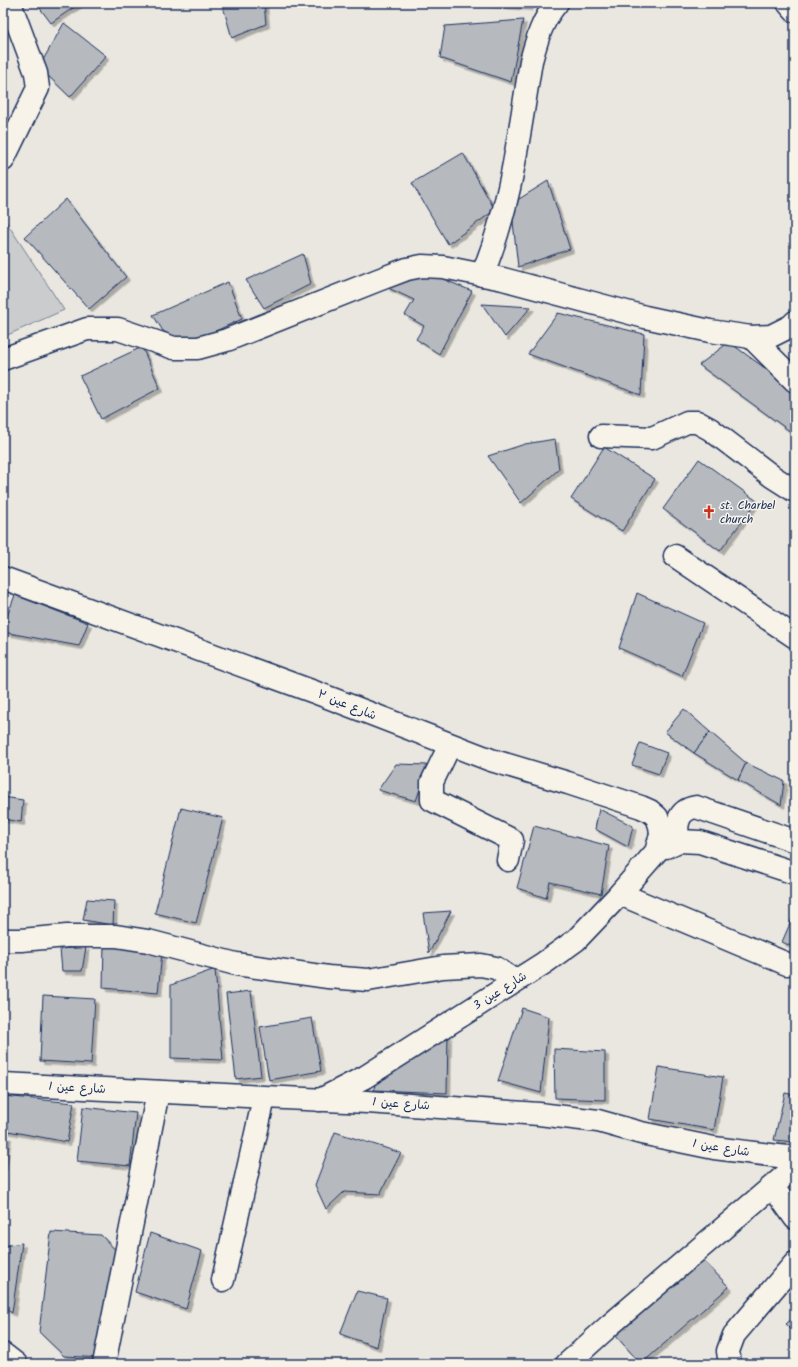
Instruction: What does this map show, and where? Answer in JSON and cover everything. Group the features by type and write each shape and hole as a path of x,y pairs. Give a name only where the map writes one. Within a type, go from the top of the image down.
{"street":[{"path":"3,160 38,88 36,73 10,3"},
{"path":"482,275 492,252 505,209 531,61 537,38 544,20 557,3"},
{"path":"788,3 795,11"},
{"path":"3,359 87,329 118,329 161,345 174,348 198,348 226,340 407,269 427,266 482,275 556,292 645,317 751,337 771,336 791,326 795,322"},
{"path":"751,337 795,381"},
{"path":"601,436 652,438 687,422 697,422 710,428 773,477 795,491"},
{"path":"675,556 795,637"},
{"name":"شارع عين ٣","path":"3,578 317,693 491,760 568,783 650,811 657,817 660,826 661,834 656,852"},
{"path":"450,744 432,782 432,800 512,840 508,860"},
{"path":"679,841 677,823 681,814 696,807 795,841"},
{"path":"687,810 795,848"},
{"path":"656,852 679,841 691,841 714,846 795,873"},
{"name":"شارع عين 3","path":"320,1100 365,1077 576,940 620,894 656,852"},
{"path":"620,894 787,964"},
{"path":"3,940 67,936 116,936 148,941 236,964 328,977 368,980 443,967 482,965 496,968 515,981"},
{"name":"شارع عين 1","path":"3,1084 320,1100 576,1117 714,1148 795,1158"},
{"path":"104,1364 158,1092"},
{"path":"223,1280 264,1098"},
{"path":"567,1364 610,1325 795,1167"},
{"path":"773,1187 795,1218"},
{"path":"730,1364 728,1352 734,1335 795,1263"},
{"path":"3,1354 16,1364"}],"shaded area":[{"path":"3,217 64,310 3,337"}],"building":[{"path":"36,3 80,3 51,23"},
{"path":"222,3 264,3 266,24 232,38"},
{"path":"473,3 530,3 529,7"},
{"path":"523,20 511,82 440,58 445,26"},
{"path":"64,23 106,56 70,97 39,67"},
{"path":"463,153 495,210 448,244 412,183"},
{"path":"548,181 570,249 518,267 511,204"},
{"path":"66,199 126,277 89,309 25,237"},
{"path":"303,254 311,284 264,308 246,280"},
{"path":"428,273 472,291 439,354 416,339 424,326 405,315 414,300 386,287"},
{"path":"228,282 242,319 187,344 163,331 153,315"},
{"path":"482,304 531,307 505,337"},
{"path":"558,313 644,334 641,395 528,354"},
{"path":"729,342 795,390 795,435 699,365"},
{"path":"142,347 160,388 101,419 80,376"},
{"path":"555,439 559,469 521,503 488,456 525,444"},
{"path":"604,447 655,479 622,531 571,499"},
{"path":"699,459 757,501 720,551 663,509"},
{"path":"637,593 703,623 682,676 619,648"},
{"path":"15,595 88,623 79,646 3,632 3,627"},
{"path":"684,709 710,732 694,753 665,732"},
{"path":"710,732 746,763 738,780 694,753"},
{"path":"640,743 667,753 659,774 632,765"},
{"path":"746,763 784,781 781,805 738,780"},
{"path":"396,764 428,765 416,801 378,790"},
{"path":"3,797 23,800 21,822 3,819"},
{"path":"181,808 223,818 196,923 155,913"},
{"path":"599,809 633,826 628,847 595,829"},
{"path":"534,826 609,846 601,894 550,882 546,898 517,888"},
{"path":"87,899 114,901 113,925 83,920"},
{"path":"451,911 429,953 423,913"},
{"path":"795,912 795,948 782,942"},
{"path":"104,943 162,952 158,993 103,988"},
{"path":"86,947 82,971 62,971 60,949"},
{"path":"215,969 223,1060 171,1058 171,985"},
{"path":"251,991 261,1076 236,1079 226,994"},
{"path":"43,996 95,999 91,1064 40,1061"},
{"path":"522,1008 549,1017 541,1093 498,1081"},
{"path":"312,1018 321,1071 269,1080 260,1027"},
{"path":"448,1033 447,1093 374,1090 376,1078"},
{"path":"554,1049 605,1052 605,1100 555,1098"},
{"path":"659,1067 723,1077 714,1130 650,1119"},
{"path":"785,1093 795,1095 795,1142 774,1140"},
{"path":"3,1096 74,1103 67,1142 3,1130"},
{"path":"83,1107 136,1113 130,1166 77,1161"},
{"path":"335,1132 401,1153 380,1194 344,1192 326,1209 315,1185"},
{"path":"3,1136 8,1136 3,1167"},
{"path":"51,1232 101,1235 123,1258 103,1358 64,1356 39,1332"},
{"path":"150,1233 202,1251 186,1309 135,1292"},
{"path":"22,1243 12,1313 3,1307 3,1246"},
{"path":"701,1258 729,1287 641,1364 614,1334"},
{"path":"357,1291 387,1298 377,1347 340,1334"},
{"path":"795,1316 795,1333 786,1324"},
{"path":"586,1355 596,1364 576,1364"}],"place":[{"name":"st. Charbel church","path":"709,512"}]}
